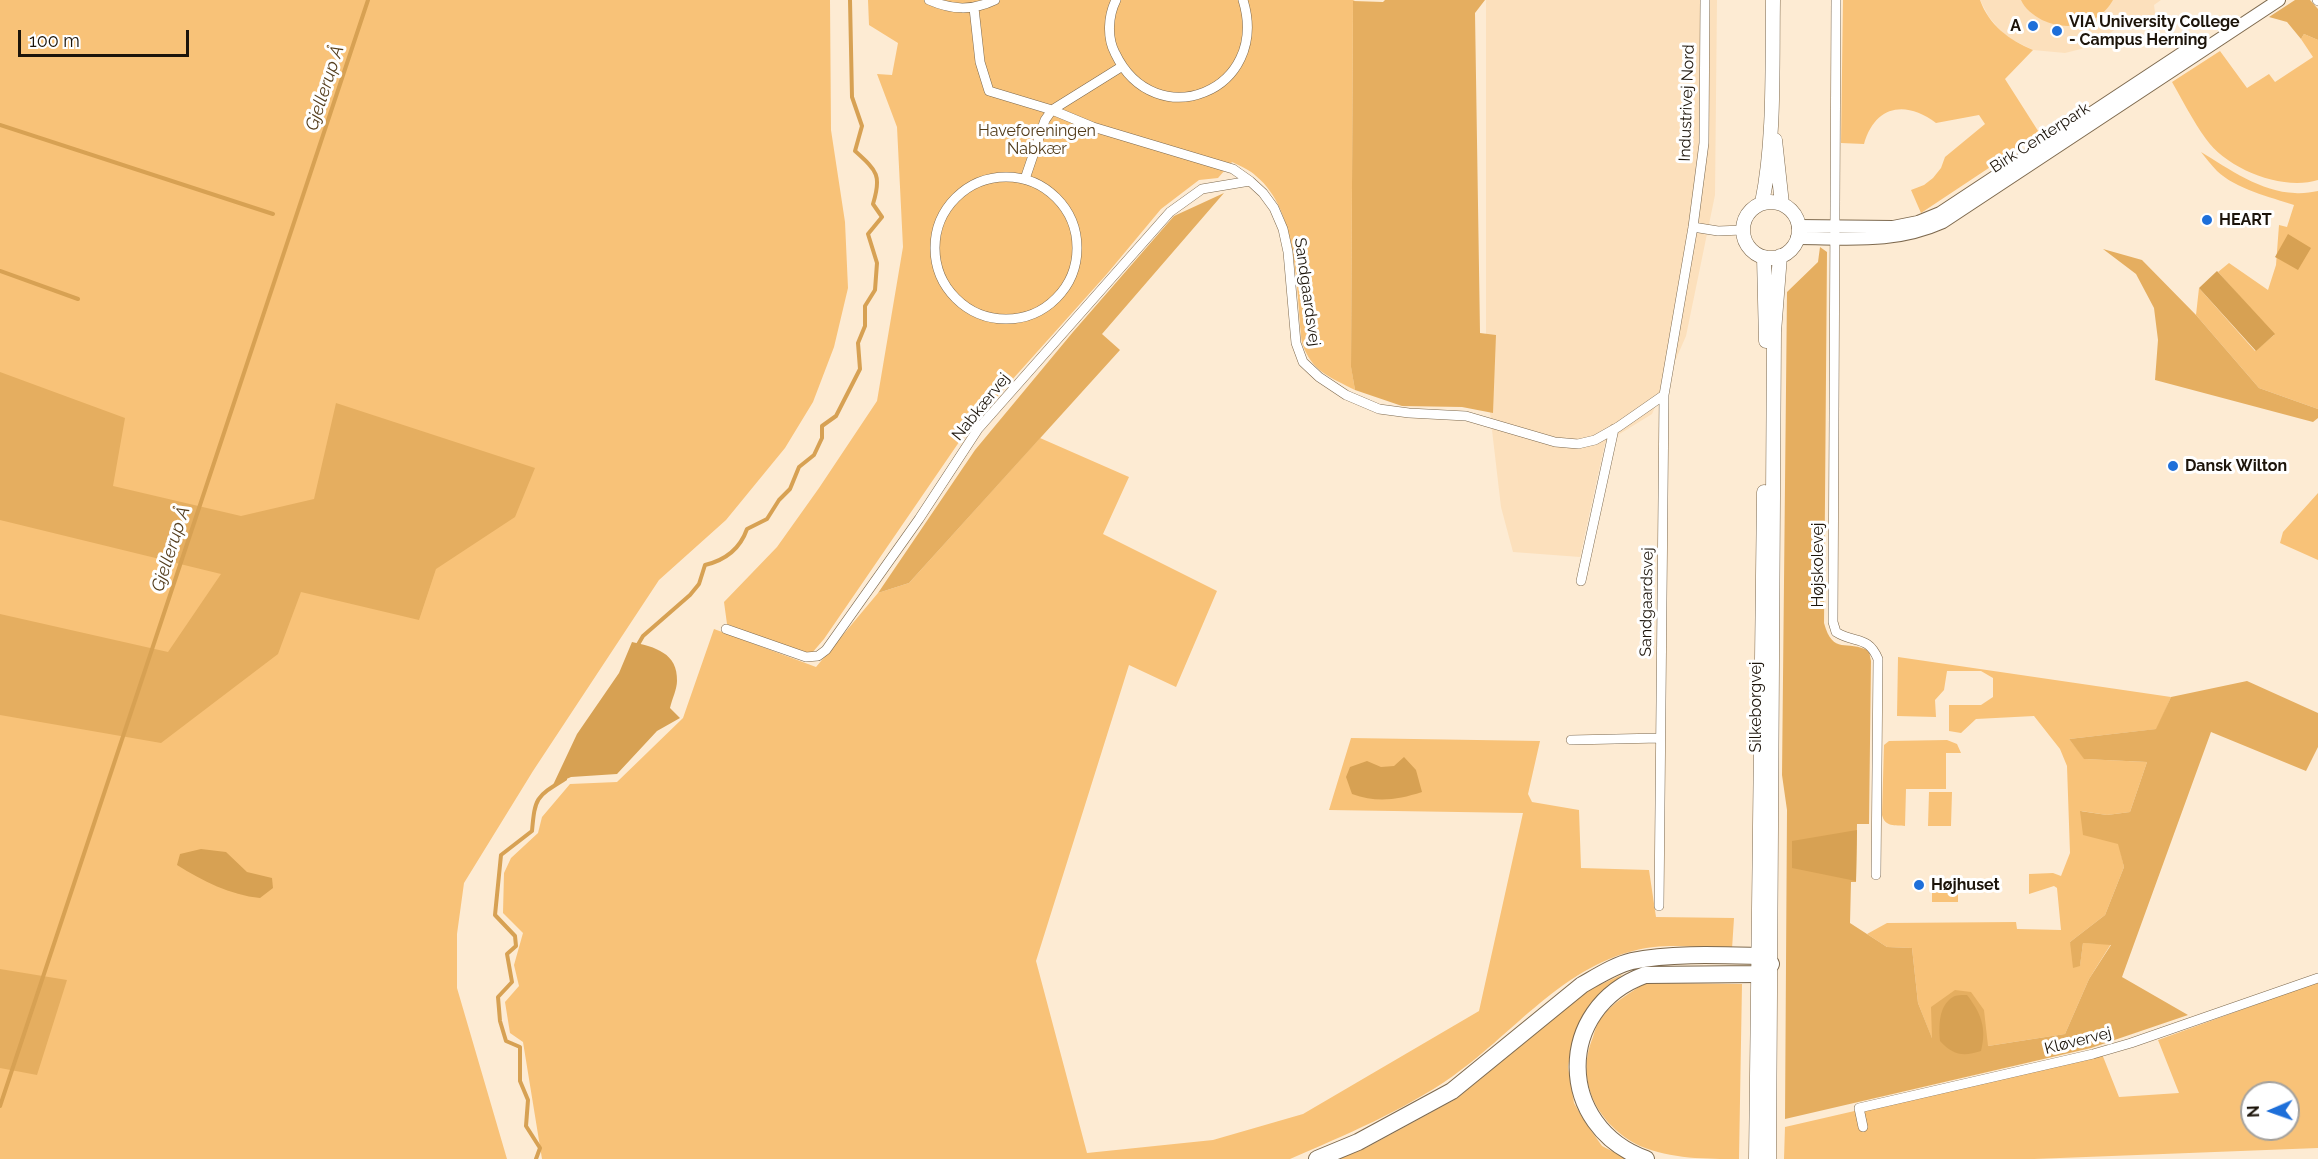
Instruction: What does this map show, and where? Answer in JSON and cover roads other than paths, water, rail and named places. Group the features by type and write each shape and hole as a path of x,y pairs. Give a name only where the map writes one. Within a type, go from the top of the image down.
{"highway":[{"path":"1317,1159 1377,1133 1452,1091 1582,985 1603,973 1630,962 1658,957 1762,965"},
{"path":"1646,1159 1608,1138 1592,1119 1581,1096 1576,1068 1579,1041 1592,1014 1611,994 1645,975 1762,965"}],"main road":[{"path":"1762,203 1772,102 1773,0"},
{"path":"1772,102 1782,204"},
{"path":"1762,203 1782,204 1791,211 1798,232 1788,252 1780,256 1764,257 1749,248 1745,241 1743,230 1747,215 1752,208 1762,203"},
{"name":"Silkeborgvej","path":"1756,1159 1774,332 1780,256"},
{"name":"Silkeborgvej","path":"1764,257 1766,332 1762,965 1769,1159"}],"street":[{"path":"929,0 947,7 974,8 995,0"},
{"path":"1116,0 1112,8 1109,28 1112,49 1121,67 1136,83 1154,93 1174,98 1195,96 1214,88 1230,75 1242,58 1248,38 1248,17 1243,0"},
{"name":"Industrivej Nord","path":"1693,227 1704,143 1705,0"},
{"name":"Højskolevej","path":"1836,0 1833,622 1836,632 1845,638 1873,647 1878,659 1876,876"},
{"name":"Birk Centerpark","path":"2160,73 2264,0"},
{"name":"Birk Centerpark","path":"1798,232 1835,232 1893,227 1918,222 1940,213 2279,0"},
{"name":"Sandgaardsvej","path":"974,8 980,62 989,92 1052,110 1093,127 1233,169 1263,193 1274,208 1283,229 1288,252 1296,343 1303,362 1319,377 1346,395 1379,409 1466,416 1555,442 1578,444 1595,440 1664,395"},
{"path":"1025,179 1045,120 1052,110 1121,67"},
{"path":"1001,176 1025,179 1048,189 1065,207 1075,230 1077,255 1071,279 1056,299 1036,313 1012,319 987,316 965,306 947,288 937,266 935,241 942,217 956,196 977,183 1001,176"},
{"name":"Nabkærvej","path":"726,629 806,657 818,656 826,650 919,519 978,429 1170,213 1202,189 1250,181"},
{"path":"1693,227 1718,231 1743,230"},
{"name":"Sandgaardsvej","path":"1659,906 1664,395 1693,227"},
{"path":"1581,581 1614,429"},
{"path":"1571,740 1660,738"},
{"name":"Kløvervej","path":"1863,1127 1859,1108 2103,1051 2318,978"}],"waterway":[{"name":"Gjellerup Å","path":"0,1106 368,0"},
{"path":"636,648 643,636 690,595 699,584 705,565 726,557 736,548 747,529 767,519 779,500 790,489 799,467 814,455 822,438 822,426 836,416 860,369 858,343 865,326 865,306 875,290 877,263 868,234 882,217 873,204 877,186 876,174 855,151 862,126 852,97 850,0"},
{"path":"0,125 273,214"},
{"path":"0,271 78,299"},
{"path":"536,1159 540,1148 526,1126 528,1100 520,1081 520,1047 506,1041 500,1021 498,997 512,982 507,954 516,946 515,936 495,915 501,855 532,831 534,811 539,799 565,779"}],"place":[{"name":"A","path":"2033,26"},
{"name":"VIA University College - Campus Herning","path":"2057,31"},
{"name":"HEART","path":"2207,220"},
{"name":"Dansk Wilton","path":"2173,466"},
{"name":"Højhuset","path":"1919,885"}],"park label":[{"name":"Haveforeningen Nabkær","path":"1037,140"}]}
